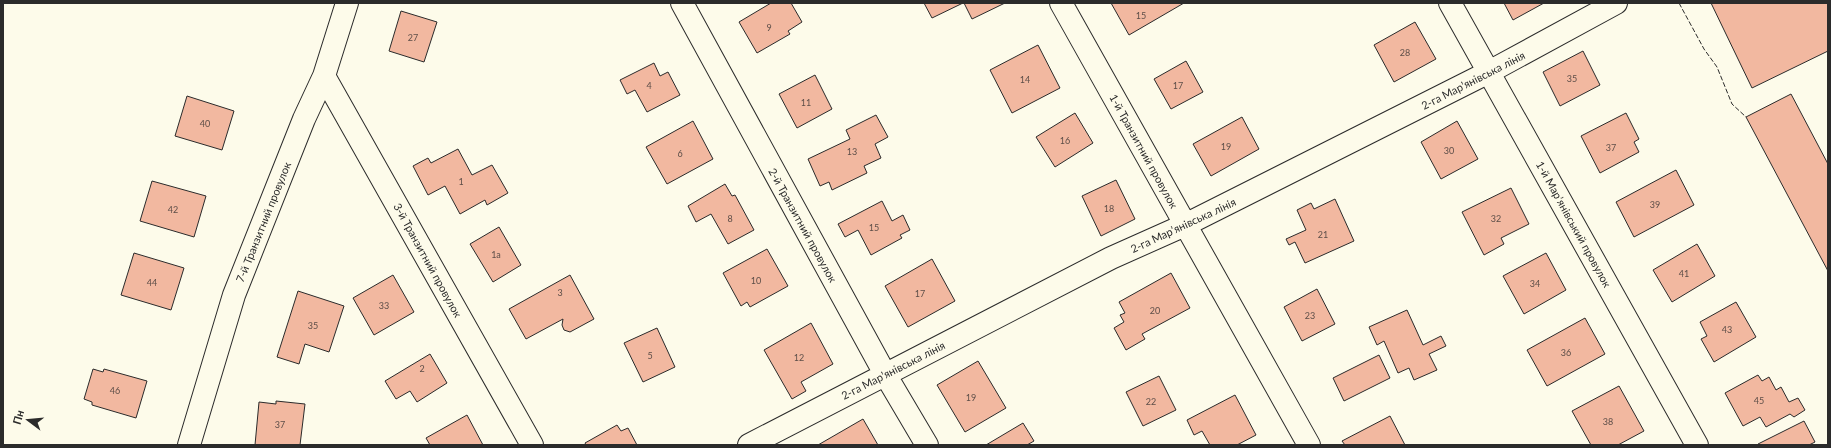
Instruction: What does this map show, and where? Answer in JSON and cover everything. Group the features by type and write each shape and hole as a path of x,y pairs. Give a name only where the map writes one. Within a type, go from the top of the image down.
{"street":[{"name":"7-й Транзитний провулок","path":"189,445 234,295 304,120 324,76 346,3"},
{"name":"2-й Транзитний провулок","path":"682,3 885,374 927,445"},
{"name":"1-й Транзитний провулок","path":"1061,3 1309,445"},
{"name":"1-й Марʼянівський провулок","path":"1450,3 1697,445"},
{"name":"2-га Марʼянівська лінія","path":"749,445 1111,258 1185,225 1489,72 1616,3"},
{"name":"3-й Транзитний провулок","path":"324,76 532,445"}],"building":[{"path":"771,3 791,3 802,22 788,31 790,34 757,53 739,22"},
{"path":"924,3 963,3 932,18"},
{"path":"964,3 1005,3 972,19"},
{"path":"1111,3 1184,3 1129,35"},
{"path":"1504,3 1544,3 1513,20"},
{"path":"1711,3 1828,3 1828,51 1752,88"},
{"path":"401,11 437,22 424,62 389,51"},
{"path":"1415,22 1436,59 1394,82 1374,45"},
{"path":"1038,45 1060,88 1012,113 990,70"},
{"path":"1583,51 1600,85 1560,106 1543,72"},
{"path":"1186,61 1203,92 1171,109 1154,79"},
{"path":"654,63 660,76 668,72 680,95 647,112 635,90 627,94 620,80"},
{"path":"815,75 832,109 797,128 779,94"},
{"path":"1791,94 1828,164 1828,271 1746,117"},
{"path":"187,96 234,111 222,150 175,136"},
{"path":"1075,113 1093,143 1055,167 1036,137"},
{"path":"1626,113 1639,139 1634,142 1639,152 1600,173 1581,136"},
{"path":"876,115 888,137 875,144 881,158 864,166 867,173 832,190 829,182 820,186 808,159 850,139 846,130"},
{"path":"1242,117 1259,149 1211,176 1193,144"},
{"path":"693,121 713,159 667,184 646,147"},
{"path":"1457,121 1478,159 1441,179 1421,142"},
{"path":"458,149 472,175 492,165 508,193 487,205 485,200 460,214 445,186 428,195 413,166 428,158 431,163"},
{"path":"1676,170 1694,205 1634,237 1616,202"},
{"path":"1116,180 1135,219 1101,236 1082,196"},
{"path":"152,181 206,196 194,237 140,221"},
{"path":"725,184 732,196 735,195 754,230 728,244 711,214 696,222 688,206"},
{"path":"1511,188 1529,224 1501,238 1504,244 1484,255 1462,212"},
{"path":"1335,199 1354,241 1305,263 1295,242 1289,245 1286,239 1306,230 1297,210 1311,203 1314,209"},
{"path":"882,201 892,221 903,215 910,230 900,235 902,238 871,255 858,230 845,237 838,224"},
{"path":"499,227 521,265 493,282 470,244"},
{"path":"1697,244 1715,276 1672,302 1653,270"},
{"path":"767,249 788,286 750,307 747,302 741,306 723,273"},
{"path":"134,253 184,268 171,310 121,295"},
{"path":"1546,253 1566,290 1524,314 1503,276"},
{"path":"932,259 955,301 908,327 885,286"},
{"path":"1171,273 1190,308 1142,334 1145,339 1126,350 1114,328 1124,322 1120,315 1125,313 1119,302"},
{"path":"393,275 414,312 374,335 353,298"},
{"path":"570,275 594,319 570,332 564,330 562,325 563,319 526,339 509,309"},
{"path":"1317,289 1335,324 1302,341 1284,307"},
{"path":"298,291 344,306 329,352 305,344 299,364 277,357"},
{"path":"1736,302 1756,337 1714,362 1701,339 1707,336 1700,322"},
{"path":"1407,310 1423,345 1441,336 1446,346 1429,354 1437,370 1414,380 1409,368 1398,373 1384,341 1377,345 1369,327"},
{"path":"1585,318 1605,354 1547,386 1527,350"},
{"path":"811,323 833,364 801,382 806,391 792,399 764,350"},
{"path":"657,328 675,367 643,382 624,343"},
{"path":"430,354 447,383 417,402 410,391 396,399 385,381"},
{"path":"1379,355 1390,378 1344,401 1333,378"},
{"path":"978,361 1006,408 965,432 937,385"},
{"path":"93,369 103,372 104,369 147,381 136,418 92,405 92,402 84,399"},
{"path":"1758,375 1762,381 1769,377 1776,390 1781,387 1789,402 1798,398 1805,410 1794,417 1790,414 1766,427 1760,417 1743,426 1725,393"},
{"path":"1159,376 1176,410 1143,426 1126,392"},
{"path":"1619,386 1644,431 1618,445 1591,445 1572,411"},
{"path":"1235,395 1256,435 1237,445 1210,445 1202,431 1194,435 1187,420"},
{"path":"276,401 305,404 300,445 255,445 259,402 276,404"},
{"path":"467,415 483,445 430,445 426,438"},
{"path":"1390,416 1405,445 1345,445 1342,441"},
{"path":"863,419 878,445 818,445"},
{"path":"1804,421 1815,442 1809,445 1758,444"},
{"path":"1023,423 1034,441 1027,445 986,445"},
{"path":"617,425 621,431 628,428 637,445 586,445 585,443"}],"fence":[{"path":"1679,3 1704,49 1717,67 1732,104 1746,117"}]}
